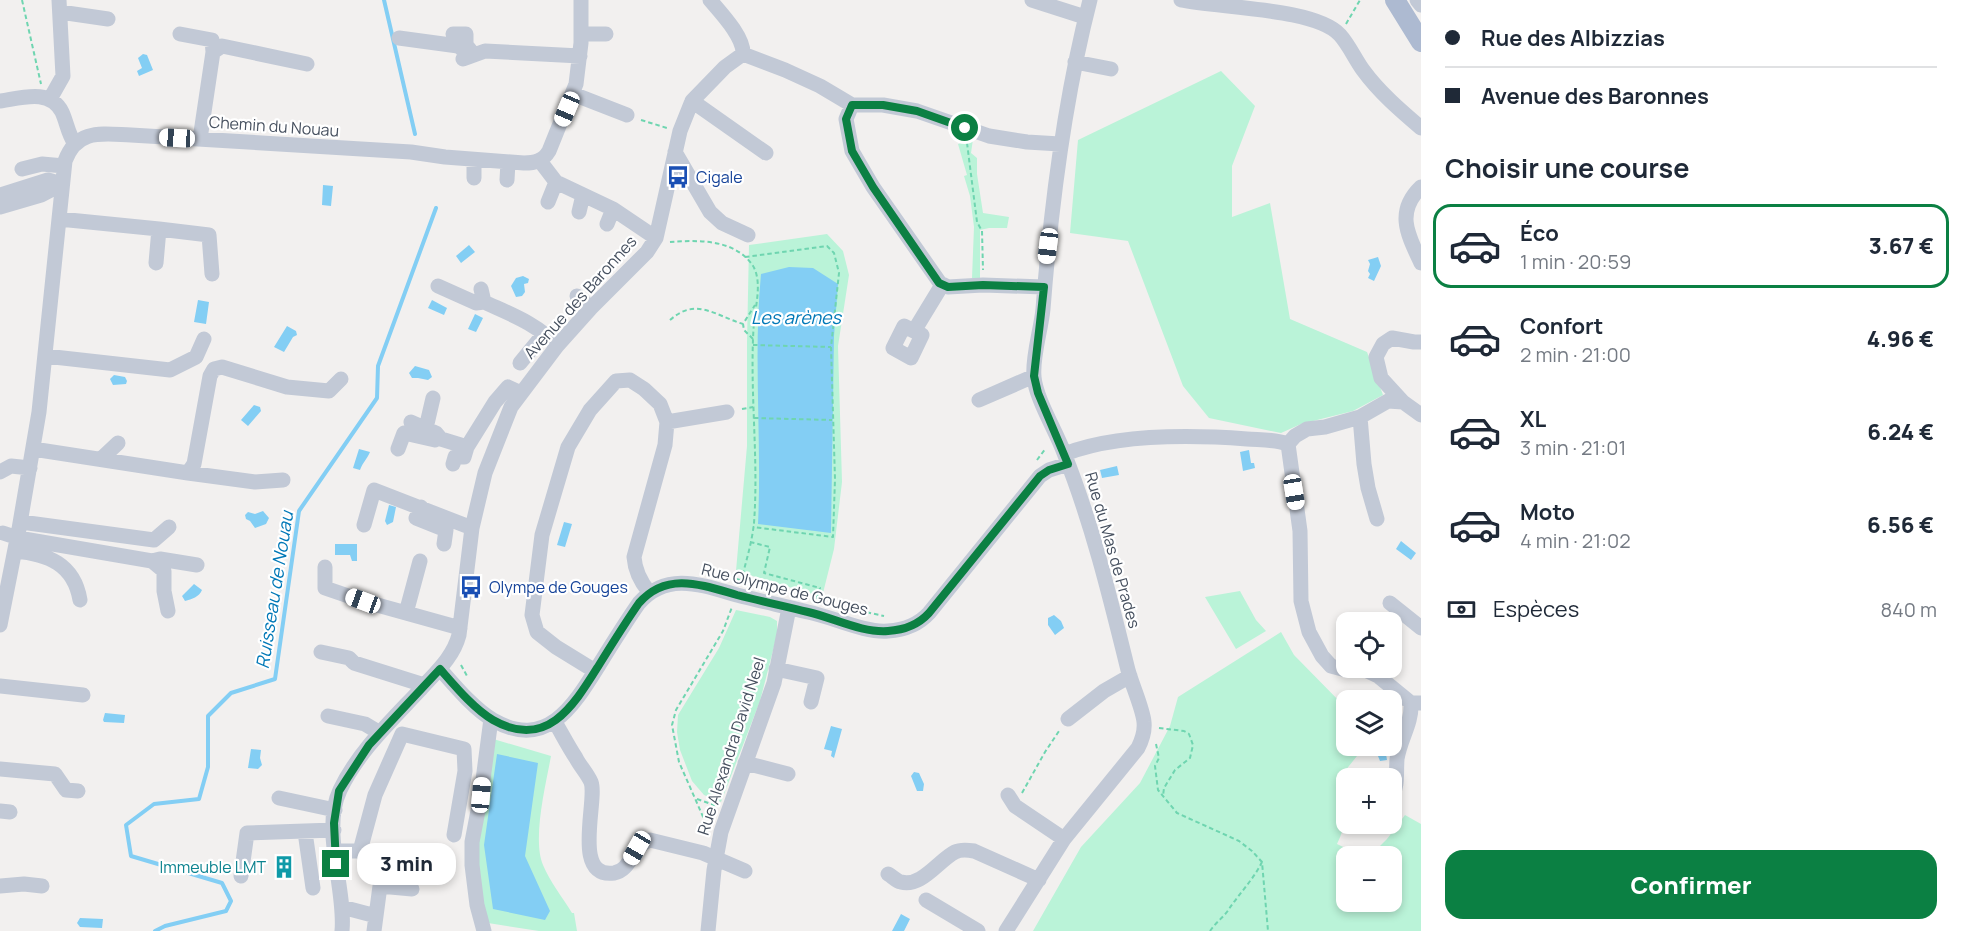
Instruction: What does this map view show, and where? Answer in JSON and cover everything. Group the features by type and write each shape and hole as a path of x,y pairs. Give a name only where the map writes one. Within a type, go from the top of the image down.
{"main road":[{"path":"1395,0 1421,42"}],"street":[{"path":"581,0 580,56 573,94 549,151 540,161 556,182 613,209 656,238"},
{"path":"710,0 740,40 743,45 743,54 820,86 852,105 883,105 917,111 989,136 1060,144"},
{"path":"1032,0 1085,17"},
{"name":"Rue du Mas de Prades","path":"1090,0 1075,62 1060,144 1034,376 1038,393 1087,515 1130,676 1149,725"},
{"path":"1181,0 1205,5 1270,11 1317,21 1340,34 1364,72 1393,105 1421,128"},
{"path":"1418,0 1421,5"},
{"path":"50,99 63,76 59,6 108,19"},
{"path":"581,34 606,33"},
{"path":"180,34 212,40 213,52 200,139"},
{"path":"453,34 466,34 466,45 470,57"},
{"path":"399,38 458,46 470,57"},
{"path":"213,52 222,46 307,64"},
{"path":"470,57 485,51 541,48 580,56"},
{"name":"Avenue des Baronnes","path":"342,931 342,907 334,851 335,810 339,791 369,745 456,649 472,528 485,473 512,407 552,341 591,308 647,252 656,238 680,131 692,101 725,67 743,54"},
{"path":"1075,62 1111,69"},
{"path":"573,94 627,115"},
{"path":"0,101 33,96 50,99 62,112 75,144 66,156 64,166 39,412 21,522 12,540 1,616"},
{"path":"692,101 766,153"},
{"path":"852,105 846,119 852,151 873,187 942,285 948,287 983,285 1044,287"},
{"name":"Chemin du Nouau","path":"75,144 93,134 411,152 474,160 532,163 540,161"},
{"path":"675,152 710,212 722,224 748,235"},
{"path":"474,160 474,178"},
{"path":"507,180 508,162"},
{"path":"22,169 42,164 64,166"},
{"path":"0,195 48,180 62,184"},
{"path":"548,202 556,182"},
{"path":"0,207 41,195 62,184"},
{"path":"1421,187 1407,205 1405,220 1421,263"},
{"path":"579,212 583,195"},
{"path":"607,224 613,209"},
{"path":"59,219 208,235 212,274"},
{"path":"156,263 159,229"},
{"path":"914,331 942,285"},
{"path":"438,286 476,303 482,295 528,322 552,341"},
{"path":"577,296 591,308"},
{"path":"1421,342 1392,338 1383,344 1376,357 1382,378 1402,402 1421,415"},
{"path":"45,356 170,370 196,357 204,339"},
{"path":"520,363 538,341 552,341"},
{"path":"188,473 194,464 210,376 214,369 222,367 287,387 329,391 341,379"},
{"path":"979,400 1034,376"},
{"path":"440,669 459,691 490,719 520,730 537,728 555,722 575,703 631,614 649,592 636,573 634,557 665,445 667,422 660,404 630,380 616,381 590,410 568,447 543,536 534,598 533,622 537,632 595,671"},
{"path":"453,464 455,457 464,457 467,447 495,402 508,387 521,393"},
{"path":"426,428 434,398"},
{"path":"1336,667 1331,666 1322,656 1309,632 1301,601 1300,531 1287,444 1307,429 1325,427 1360,417 1388,401 1402,402"},
{"path":"667,422 727,412"},
{"path":"1360,417 1365,476 1377,519"},
{"path":"411,422 436,433 441,439"},
{"path":"398,449 404,433 433,441 441,439 467,447"},
{"name":"Rue Olympe de Gouges","path":"649,592 669,584 688,584 876,631 890,631 916,624 929,613 1040,476 1082,447 1101,442 1191,436 1276,440 1287,444"},
{"path":"101,459 118,443"},
{"path":"33,449 255,482 283,480"},
{"path":"0,472 11,466 30,468"},
{"path":"364,525 374,490 472,528"},
{"path":"421,507 416,518 446,530 444,544"},
{"path":"21,522 154,540 169,527"},
{"path":"12,540 152,561 160,559 197,565"},
{"path":"12,540 35,553 54,560 67,571 78,584 80,600"},
{"path":"152,561 164,571 164,591 168,611"},
{"path":"406,613 420,561"},
{"path":"325,567 325,588 460,628"},
{"path":"1390,603 1421,628"},
{"name":"Rue Alexandra David Neel","path":"708,931 721,832 777,669 789,608"},
{"path":"321,652 349,658 354,663 424,685"},
{"path":"777,669 817,678 811,702"},
{"path":"1068,719 1104,691 1130,676"},
{"path":"1381,678 1416,703 1397,757 1397,768"},
{"path":"0,686 83,695"},
{"path":"328,716 365,723 380,733"},
{"path":"484,931 474,886 472,853 490,719"},
{"path":"555,722 591,783 588,845 598,868 611,873 620,871 640,845 650,840 692,850 746,871"},
{"path":"1006,931 1064,839 1129,761 1149,725"},
{"path":"360,851 375,795 402,734 464,749 465,771 454,835"},
{"path":"745,763 788,774"},
{"path":"0,770 55,774 66,790 78,791"},
{"path":"279,798 335,810"},
{"path":"1011,800 1064,839"},
{"path":"241,876 247,833 334,830"},
{"path":"305,832 313,888"},
{"path":"888,874 901,882 912,882 922,878 957,851 975,850 1039,880"},
{"path":"334,851 360,851 367,857 443,875"},
{"path":"0,886 24,884 42,886"},
{"path":"342,907 375,923 380,886 412,889"},
{"path":"926,900 978,931"}],"path":[{"path":"22,0 41,85 50,99"},
{"path":"1340,34 1360,0"},
{"path":"627,115 680,131"},
{"path":"965,128 977,222 982,231 983,285"},
{"path":"656,238 671,242 704,240 734,250 745,257 756,272 753,339 756,462 753,527 740,586"},
{"path":"745,257 827,246 834,253 839,273 831,347 835,479 833,537 753,527"},
{"path":"753,339 744,330 743,324 749,311 756,304"},
{"path":"670,320 689,308 702,308 743,324"},
{"path":"753,345 831,347"},
{"path":"754,418 832,420"},
{"path":"750,542 771,547 764,573 820,588 816,600"},
{"path":"706,834 697,799 679,762 672,725 676,710 723,631 736,600"},
{"path":"1011,800 1068,719"},
{"path":"1149,725 1159,758 1155,766 1158,790 1163,797 1177,813 1239,841 1262,862 1268,931"},
{"path":"1149,725 1166,730 1184,731 1189,734 1193,745 1190,758 1179,766 1164,788 1163,797"},
{"path":"697,799 728,809"},
{"path":"1210,931 1242,892 1262,862"}],"green space":[{"path":"1221,71 1255,106 1232,166 1232,217 1270,203 1290,319 1367,352 1383,395 1353,411 1301,424 1281,433 1209,418 1183,386 1128,241 1070,233 1078,140"},
{"path":"973,139 971,153 977,158 983,213 1009,217 1007,228 980,230 980,278 972,278 974,227 970,196 964,176 967,175 958,144"},
{"path":"827,234 843,251 849,275 838,346 842,482 834,549 822,597 736,571 747,446 749,245"},
{"path":"1240,591 1256,620 1266,631 1236,649 1205,597"},
{"path":"736,610 770,617 777,621 777,635 760,701 721,802 704,795 692,781 680,750 677,732 678,715 719,648"},
{"path":"1281,632 1294,655 1336,698 1336,756 1357,756 1347,768 1336,768 1336,834 1342,834 1337,844 1341,846 1336,846 1336,912 1402,912 1402,846 1380,846 1391,834 1402,834 1402,819 1405,815 1421,824 1421,931 1033,931 1081,847 1140,783 1170,726 1178,697"},
{"path":"490,738 551,756 539,826 540,854 549,878 574,913 577,931 539,931 488,923 479,890 476,857"}],"water":[{"path":"143,54 147,55 153,70 139,76 137,71 142,68 138,58"},
{"path":"323,185 333,186 331,206 322,205"},
{"path":"469,245 475,252 461,263 456,256"},
{"path":"1378,257 1381,266 1374,281 1368,278 1370,264 1368,260"},
{"name":"Les arènes","path":"789,267 813,268 838,284 834,336 831,533 758,524 758,336 761,274"},
{"path":"523,276 529,279 528,283 524,284 525,292 522,296 516,297 511,286 516,278"},
{"path":"198,300 209,302 206,324 194,322"},
{"path":"432,300 447,308 444,315 428,308"},
{"path":"475,314 483,318 476,332 468,329"},
{"path":"287,326 296,331 297,335 293,337 284,352 274,347"},
{"path":"415,366 429,370 432,377 428,380 412,378 409,373"},
{"path":"114,375 125,377 126,384 113,385 110,379"},
{"path":"254,405 260,407 261,411 248,426 241,420"},
{"path":"359,449 370,452 360,470 353,468"},
{"path":"1249,450 1251,463 1254,463 1255,468 1243,471 1240,452"},
{"path":"1117,466 1119,475 1102,478 1100,470"},
{"path":"389,505 396,507 393,522 387,525 385,521"},
{"path":"263,511 269,518 266,524 255,528 246,519 245,515 248,512 255,514"},
{"path":"564,522 572,524 565,547 557,545"},
{"path":"1401,541 1416,553 1411,560 1396,549"},
{"path":"335,544 357,544 357,561 352,561 350,555 335,555"},
{"path":"194,584 202,590 201,592 185,601 182,596"},
{"path":"1054,615 1061,621 1064,628 1055,635 1048,625 1048,618"},
{"path":"105,713 125,715 124,723 104,722"},
{"path":"831,726 842,729 834,758 831,756 832,751 824,749"},
{"path":"251,749 261,750 262,765 258,769 248,768"},
{"path":"497,754 538,763 525,856 550,911 545,920 493,909 484,845"},
{"path":"1378,756 1386,756 1387,760 1380,761"},
{"path":"914,772 919,773 924,784 923,791 917,791 911,776"},
{"path":"901,914 910,919 904,931 892,931"},
{"path":"80,918 103,919 102,928 80,927 77,923"}],"waterway":[{"name":"Ruisseau de Nouau","path":"384,0 415,134"},
{"name":"Ruisseau de Nouau","path":"155,931 165,926 226,911 231,901 222,883 131,856 126,825 154,804 199,799 208,767 208,716 231,693 275,679 299,511 377,398 378,366 436,208"}],"place":[{"name":"Cigale","path":"678,177"},
{"name":"Olympe de Gouges","path":"471,587"},
{"name":"Immeuble LMT","path":"284,867"}],"route":[{"path":"336,864 334,823 339,791 369,745 440,669 459,691 490,719 520,730 537,728 555,722 565,714 584,690 639,603 649,592 663,586 675,583 699,585 876,631 909,627 925,618 1040,476 1049,470 1068,464 1038,393 1034,376 1044,287 983,285 945,287 939,283 873,187 852,151 846,119 852,105 883,105 917,111 965,128"}]}
